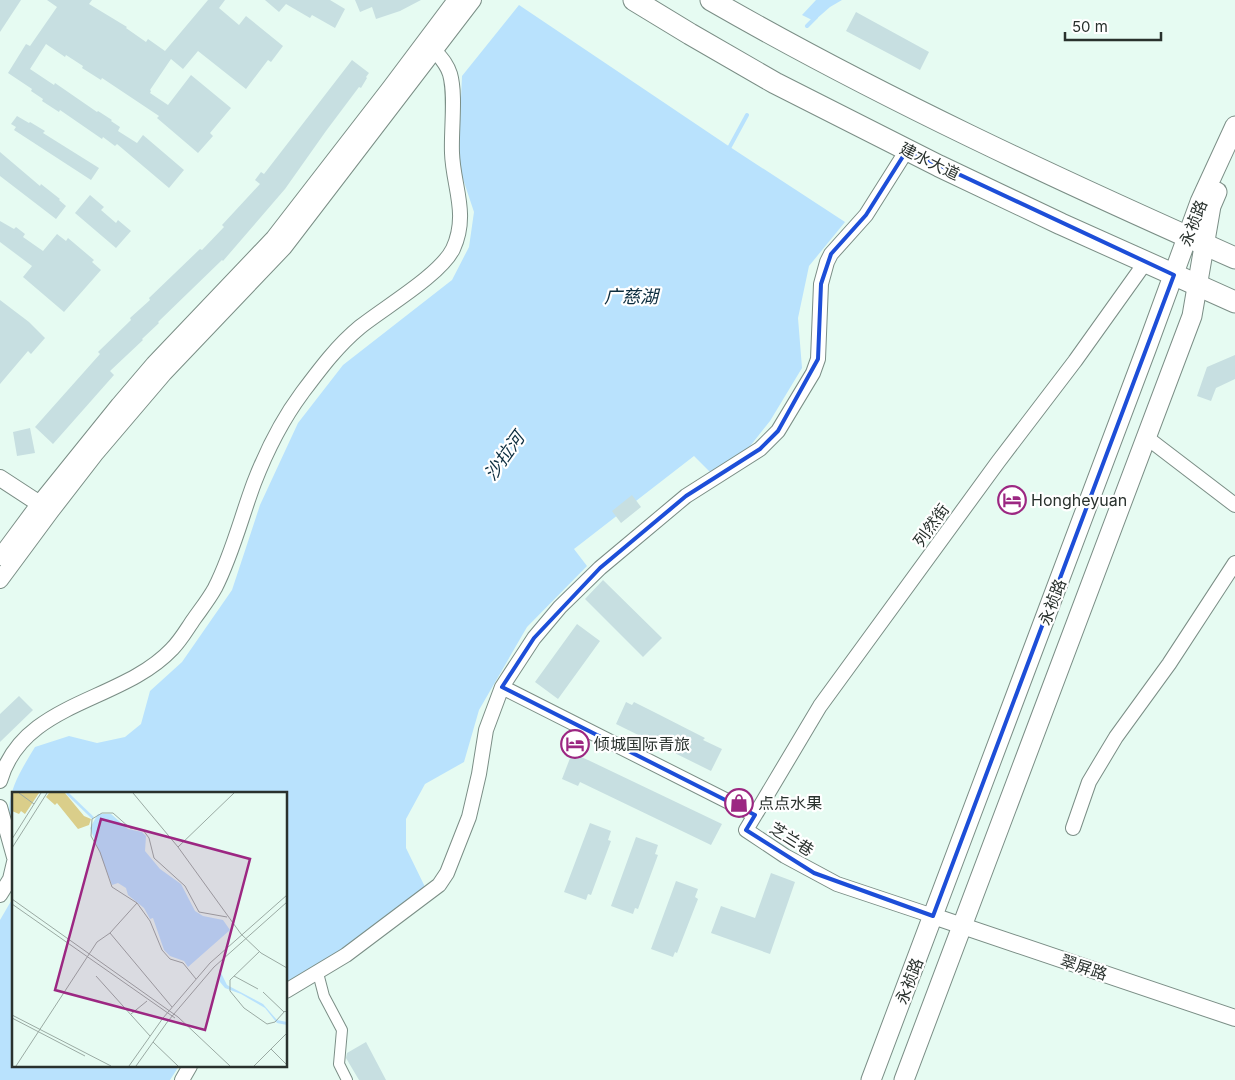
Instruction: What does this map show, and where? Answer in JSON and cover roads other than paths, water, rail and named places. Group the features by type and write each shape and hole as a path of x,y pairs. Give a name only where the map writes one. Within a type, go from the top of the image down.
{"main road":[{"name":"建水大道","path":"634,0 775,83 907,150 1145,263 1235,302"},
{"path":"711,0 794,47 956,129 1235,258"},
{"name":"永祯路","path":"904,1080 1192,316 1197,286 1196,241 1200,202 1235,126"},
{"name":"永祯路","path":"871,1080 1174,275 1196,241 1235,152"}],"street":[{"path":"0,580 45,507 96,432 154,364 274,238 456,0"},
{"path":"0,557 95,454 164,373 284,247 473,0"},
{"path":"0,781 6,764 18,745 41,723 123,683 155,664 176,645 214,588 229,556 263,462 300,395 335,350 373,316 425,279 444,262 452,250 460,212 452,155 452,82 445,62 435,50"},
{"path":"288,990 346,955 439,885 447,873 469,817 479,774 486,730 502,688 534,638 560,607 600,568 686,496 760,449 778,432 813,374 818,359 821,284 827,262 831,254 870,209 907,150"},
{"name":"列然街","path":"755,815 820,706 998,462 1075,361 1145,263"},
{"path":"1146,437 1235,505"},
{"path":"0,478 45,507"},
{"path":"1073,828 1089,782 1116,737 1169,664 1235,563"},
{"name":"芝兰巷","path":"502,688 755,815 746,830 814,873 837,884 933,916"},
{"path":"0,807 12,850"},
{"path":"0,895 10,879 12,870"},
{"name":"翠屏路","path":"933,916 1235,1018"},
{"path":"318,972 324,996 342,1030 339,1064 347,1080"},
{"path":"182,1080 189,1068"}],"water":[{"path":"816,0 842,0 830,7 814,21 802,15"},
{"name":"广慈湖","path":"519,5 845,222 809,266 798,318 802,368 770,421 747,450 710,472 694,456 574,549 587,566 527,627 479,710 464,762 425,784 406,819 406,848 426,889 329,958 288,983 288,792 13,792 23,766 35,747 69,736 97,743 125,737 141,724 150,691 182,662 232,590 260,505 298,423 343,365 452,280 469,247 474,212 458,164 462,76"},
{"name":"广慈湖","path":"12,794 12,826 9,809"},
{"path":"12,899 12,1068 178,1068 170,1080 0,1080 0,920"}],"waterway":[{"name":"沙拉河","path":"807,26 816,17"},
{"name":"沙拉河","path":"728,150 747,115"}],"place":[{"name":"Hongheyuan","path":"1012,500"},
{"name":"倾城国际青旅","path":"575,744"},
{"name":"点点水果","path":"739,803"}]}
